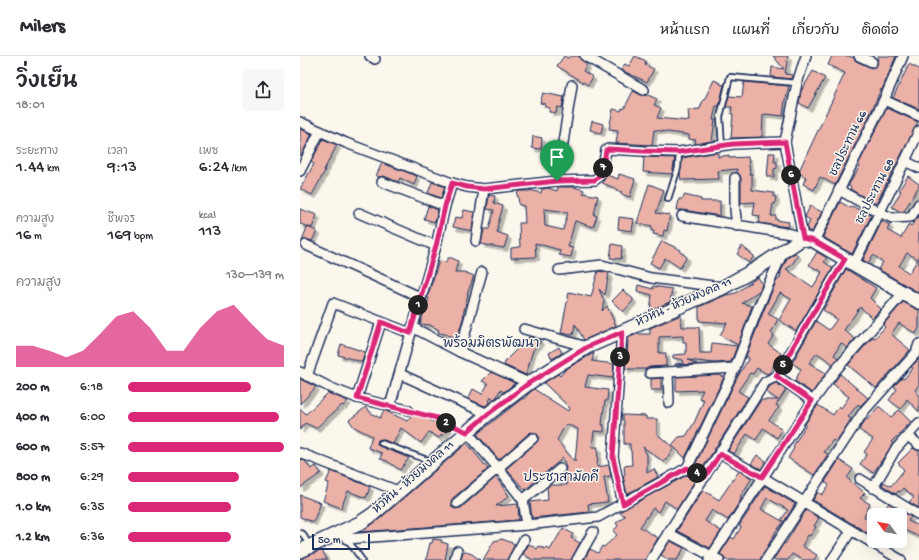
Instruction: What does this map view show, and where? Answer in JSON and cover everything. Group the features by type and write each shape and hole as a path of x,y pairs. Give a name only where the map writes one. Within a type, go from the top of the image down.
{"street":[{"path":"585,56 644,90"},
{"path":"806,56 797,83 785,142 808,240"},
{"path":"859,56 872,62"},
{"name":"ชลประทาน 66","path":"808,240 839,190 884,100 903,56"},
{"path":"557,181 572,85"},
{"path":"884,100 919,116"},
{"path":"300,122 346,143 452,183 484,189 557,181 595,180 602,173 606,150 608,149 679,152 722,146 785,142"},
{"path":"300,171 320,131"},
{"name":"ชลประทาน 68","path":"651,560 765,382 776,376 849,261 879,212 919,131"},
{"path":"905,161 919,168"},
{"path":"735,178 735,210 737,226"},
{"path":"382,182 445,206"},
{"path":"390,406 420,297 436,246 452,183"},
{"path":"476,240 484,189"},
{"path":"839,190 892,218 915,220 919,204"},
{"path":"359,213 436,246"},
{"path":"682,216 791,234 808,240 849,261 919,302"},
{"name":"หัวหิน - ห้วยมงคล 11","path":"305,548 345,535 372,514 488,414 529,383 587,347 722,288 756,269 784,250 808,240"},
{"path":"306,245 420,297"},
{"path":"345,535 526,525 598,516 623,504 687,468 735,368 758,308 784,250"},
{"path":"559,270 602,265 651,278 722,288"},
{"path":"460,352 482,272"},
{"path":"668,534 714,559 762,477 812,401 834,372 904,292"},
{"path":"408,410 357,398 331,388 304,374 333,303 381,322 411,330 529,383"},
{"path":"357,398 381,322"},
{"path":"524,329 587,347"},
{"path":"622,332 613,457 623,504"},
{"path":"766,560 864,411 916,353 919,344"},
{"path":"650,373 735,368"},
{"path":"668,372 669,403"},
{"path":"400,374 488,414"},
{"path":"776,376 812,401"},
{"path":"873,488 896,450 919,423"},
{"path":"467,432 524,500 526,525"},
{"path":"908,436 919,445"},
{"path":"457,503 533,438"},
{"path":"300,453 398,491"},
{"path":"720,454 762,477 901,560"},
{"path":"687,468 705,477"},
{"path":"524,500 560,470"},
{"path":"860,479 918,514"},
{"path":"832,560 852,531"},
{"path":"577,560 593,532"},
{"path":"513,560 524,540"}],"lane":[{"path":"722,146 720,117 730,77 797,83"},
{"path":"668,199 678,168 679,152"},
{"path":"381,442 432,462"},
{"path":"300,533 303,534 305,548"},
{"path":"345,535 362,560"}],"path":[{"path":"408,410 437,418 467,432"}],"building":[{"path":"564,56 568,58 570,56 579,56 580,59 587,64 583,71 593,77 588,85 557,66"},
{"path":"635,56 646,61 645,65 654,69 647,82 621,70 625,64 629,66"},
{"path":"773,56 788,56 785,74 793,75 792,79 771,77 772,67 784,69"},
{"path":"832,56 849,56 872,68 877,65 878,56 896,56 882,90 881,89 868,119 835,185 820,177 814,190 803,184 806,177 798,173 845,73 828,65"},
{"path":"909,64 919,69 919,109 893,98"},
{"path":"813,71 825,78 808,108 799,103 801,91"},
{"path":"714,80 724,85 719,106 716,106 713,120 715,120 712,141 695,144 696,140 689,139 689,135 654,130 652,145 616,143 618,130 609,129 613,109 621,111 622,108 624,109 633,91 641,95 648,95 657,99 654,105 661,108 657,118 689,121 688,110 700,109 703,100"},
{"path":"744,82 789,86 785,99 783,116 763,115 762,137 731,138 733,114 731,114 732,107 726,107 729,96 742,97"},
{"path":"543,93 564,97 562,108 557,107 556,113 549,112 550,108 545,107 545,104 540,103"},
{"path":"887,108 918,122 876,204 850,189 851,187 848,186 860,166 858,165"},
{"path":"592,121 603,124 601,133 590,130"},
{"path":"300,129 312,134 301,156 300,156"},
{"path":"533,136 542,138 541,149 532,148"},
{"path":"323,139 337,145 312,195 300,189 314,164 311,162"},
{"path":"718,153 718,157 729,155 729,158 748,157 750,174 752,174 752,190 774,193 774,197 776,197 771,216 776,216 776,220 789,222 788,227 759,223 760,216 753,215 755,202 741,203 741,178 737,172 737,169 718,171 719,179 681,180 680,174 682,158"},
{"path":"769,153 775,153 774,162 777,162 777,168 774,169 774,177 767,177"},
{"path":"644,157 675,158 672,174 643,172"},
{"path":"382,163 417,176 414,185 400,178 398,182 384,176 376,176"},
{"path":"619,174 635,179 630,197 621,194 622,192 617,191 617,189 602,183 607,175 618,179"},
{"path":"908,176 919,184 919,186 904,211 901,212 892,207 901,191 899,190"},
{"path":"432,182 445,187 441,198 428,193"},
{"path":"649,184 664,190 656,213 670,215 667,231 664,230 663,236 653,234 654,231 651,231 652,226 637,223"},
{"path":"558,187 574,187 584,190 583,193 598,196 594,215 597,216 593,227 575,221 568,247 573,248 571,257 559,255 560,250 535,243 536,257 511,258 511,248 520,247 519,223 525,223 524,206 519,205 517,196 518,191 530,190 541,193 542,189 548,188 557,191","holes":["544,209 568,212 563,230 545,226"]},
{"path":"489,195 495,196 494,203 503,206 497,232 508,236 504,248 481,244 484,229 489,229 494,210 487,209"},
{"path":"684,195 701,199 701,201 720,201 720,216 677,210 679,199 683,199"},
{"path":"840,202 851,208 852,206 871,216 852,254 823,237"},
{"path":"428,206 438,210 435,222 424,219"},
{"path":"810,206 822,212 812,232 808,231 807,228 810,220 805,217"},
{"path":"300,209 317,215 312,228 300,224"},
{"path":"464,210 474,212 472,231 453,227 455,217 462,218"},
{"path":"919,215 919,293 878,269 883,262 873,255 868,263 863,260 882,221 890,225 887,230 901,238 909,224 911,226","holes":["907,253 918,259 909,273 899,266"]},
{"path":"619,217 634,219 632,231 618,229"},
{"path":"307,227 317,231 312,241 306,239 302,241"},
{"path":"662,241 681,250 680,252 687,257 680,268 665,258 659,268 650,263"},
{"path":"612,244 622,246 621,259 610,258"},
{"path":"742,246 754,256 749,263 737,254"},
{"path":"817,252 827,258 824,262 833,268 796,331 779,320 791,299 780,293 768,314 778,319 771,333 774,335 768,344 781,353 769,373 767,374 757,368 753,374 750,373 738,391 748,397 702,469 695,465 737,378 749,358 746,356 776,282 780,278 781,273 780,274 787,258 795,253 798,255 791,266 786,269 813,287 822,272 809,265"},
{"path":"448,258 458,261 455,272 464,272 474,276 467,294 464,315 457,339 438,333 439,330 430,325 420,324 439,261 446,262"},
{"path":"846,269 876,288 870,298 881,309 872,318 860,307 844,330 855,339 847,348 841,343 834,355 838,358 833,364 817,353 809,363 826,373 812,393 795,381 801,369 792,363 816,321 829,330 837,319 823,310"},
{"path":"598,271 609,273 605,295 599,289 604,301 602,311 607,306 616,326 584,340 575,324 573,335 561,333 569,292 591,297"},
{"path":"758,277 762,284 760,290 742,303 752,306 738,345 720,335 727,323 699,321 699,307 726,295 736,293"},
{"path":"638,285 653,289 653,286 672,289 670,302 650,310 652,295 637,291"},
{"path":"623,290 633,299 633,301 623,312 612,301"},
{"path":"903,302 919,310 919,328 916,334 899,323 891,334 910,350 876,388 848,365 873,337 875,338 885,327 883,325"},
{"path":"681,315 682,327 699,327 700,353 711,353 712,343 737,346 731,362 715,363 688,360 697,364 675,365 684,363 683,360 673,358 673,355 686,354 686,342 683,342 683,336 659,337 659,353 666,353 666,366 650,367 646,369 625,369 627,362 628,338 637,334 650,334 650,328"},
{"path":"529,337 538,339 541,342 533,350 526,375 504,365 506,360"},
{"path":"341,344 365,352 362,362 338,355"},
{"path":"559,347 562,353 552,359 549,353"},
{"path":"594,353 592,361 614,364 613,378 588,375 585,387 608,390 602,425 604,425 604,432 594,431 592,447 598,447 597,467 609,465 611,476 604,477 608,502 588,504 589,512 532,518 530,502 548,500 547,487 550,485 567,485 565,472 566,468 563,458 525,490 506,469 537,442 539,437 537,434 532,432 529,433 499,460 477,434 523,398 524,399 534,389 568,411 570,408 544,383 558,374 560,376 566,369","holes":["566,424 578,429 575,462 557,440"]},
{"path":"919,359 919,385 915,390 919,395 919,412 907,399 901,409 889,400 897,389 894,387 895,385 902,378 904,379 913,368 911,367"},
{"path":"491,372 515,383 504,392 500,390 497,397 494,399 491,397 488,404 485,406 468,399 473,389 482,394 488,384 482,381"},
{"path":"840,374 868,398 860,406 858,404 848,417 851,419 836,442 833,440 824,452 828,454 814,475 788,458 794,448 793,446 806,425 805,424 818,405 833,415 839,406 841,408 849,397 833,384"},
{"path":"719,375 724,377 685,458 672,445 679,437 686,436 694,423 704,400 699,398 703,390 676,391 676,377"},
{"path":"661,378 661,390 651,390 651,379"},
{"path":"300,379 316,387 300,404"},
{"path":"776,383 786,390 776,405 779,407 769,420 782,430 777,438 763,428 756,440 747,434 734,454 728,451 761,400 778,400 766,392 770,386"},
{"path":"328,393 348,401 316,428 305,423 300,430 300,408 306,414"},
{"path":"366,407 371,413 380,418 384,410 407,421 413,413 424,418 425,416 433,422 436,419 449,427 443,436 441,434 439,438 429,432 421,443 401,428 393,444 382,439 378,440 377,444 379,446 409,458 400,470 387,461 380,459 382,453 368,448 372,436 354,427 349,420"},
{"path":"878,407 880,407 891,417 899,410 911,422 891,442 893,444 873,473 860,464 867,454 864,452 873,439 859,430 866,419 867,420"},
{"path":"623,415 646,416 646,419 657,419 657,434 674,448 664,462 643,447 647,455 647,473 654,469 658,477 627,494 623,476 625,476 624,466 632,465 630,444 624,444"},
{"path":"467,443 488,469 453,498 451,501 452,507 455,509 461,508 496,477 509,496 496,506 518,504 519,520 360,532 377,521"},
{"path":"913,448 919,451 919,508 909,502 914,497 903,488 896,494 882,485 884,482 891,486 904,470 898,463"},
{"path":"757,455 766,461 761,469 751,464"},
{"path":"300,459 305,461 311,469 316,466 321,473 300,488"},
{"path":"839,460 853,469 847,478 865,493 860,498 870,504 864,517 867,519 867,533 813,500 818,492 822,495 829,485 825,482"},
{"path":"331,471 370,487 366,498 348,491 341,508 323,501 329,483 326,482"},
{"path":"739,471 752,478 740,497 742,498 728,520 712,510 705,521 721,531 710,548 677,531 703,490 719,500"},
{"path":"687,475 696,479 677,509 665,501 658,512 653,508 640,527 658,538 645,560 584,560 590,549 598,553 602,546 604,547 617,535 613,531 618,526 616,523 625,516 620,513 621,511"},
{"path":"765,486 795,504 784,522 776,531 760,560 725,560 720,554 731,537 734,539 741,527 739,526","holes":["767,498 788,510 781,520 784,522 761,509"]},
{"path":"300,495 321,503 313,522 300,517"},
{"path":"889,503 897,508 885,508"},
{"path":"806,510 819,518 814,526 816,527 810,536 808,535 802,546 817,555 814,560 803,560 792,554 788,560 773,560 784,543 785,544"},
{"path":"907,514 911,517 908,521 919,526 919,537 907,531"},
{"path":"563,528 573,534 571,538 580,543 571,560 533,560 523,554 529,544 537,549 539,546 545,549 546,547 550,550"},
{"path":"433,539 442,540 441,542 448,544 445,560 426,560 430,543 432,543"},
{"path":"502,539 515,544 507,560 483,560 494,541"},
{"path":"670,541 684,548 677,560 669,560 661,555"},
{"path":"322,550 327,560 300,560 300,559"},
{"path":"463,551 472,554 480,560 461,560"}],"district":[{"name":"พร้อมมิตรพัฒนา","path":"491,344"},
{"name":"ประชาสามัคคี","path":"561,478"}],"route":[{"path":"785,142 803,238 814,241 845,259 776,376 812,401 762,477 720,454 705,477 687,468 623,504 613,457 622,332 587,347 529,383 467,432 437,418 357,398 381,322 410,333 436,246 452,183 484,189 557,181 595,180 602,173 606,150 611,148 679,152 733,144 785,142"}]}
